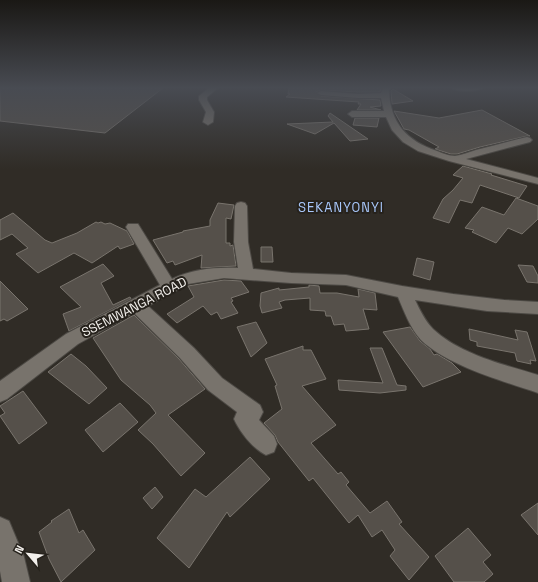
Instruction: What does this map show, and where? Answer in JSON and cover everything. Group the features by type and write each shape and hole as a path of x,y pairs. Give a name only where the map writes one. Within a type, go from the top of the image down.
{"street":[{"path":"208,122 209,115"},
{"path":"390,115 397,130 406,140 424,149 454,159 538,181"},
{"path":"454,159 527,140"},
{"path":"241,206 241,242 246,273"},
{"path":"133,227 170,288"},
{"name":"SSEMWANGA ROAD","path":"0,393 72,339 183,280 198,275 220,272 291,278 344,280 404,292 508,307 538,308"},
{"path":"404,292 411,309 429,336 446,347 488,367 538,384"},
{"path":"136,305 187,353 215,384 253,412 245,419 266,444"},
{"path":"0,530 11,557 16,582"}],"building":[{"path":"0,115 128,115 105,133 0,121"},
{"path":"333,115 368,139 350,141 334,123 315,134 287,124 333,122 328,116"},
{"path":"396,115 421,115 439,118 454,115 492,115 530,136 480,147 457,154 451,154 435,149 439,147 409,130 404,129"},
{"path":"355,118 379,118 377,127 353,125"},
{"path":"463,166 527,186 519,198 480,185 472,203 460,200 449,223 433,218 443,199 463,178 453,175"},
{"path":"516,198 538,206 538,219 522,234 508,228 496,243 472,232 474,230 465,228 482,207 504,215"},
{"path":"218,203 234,205 231,219 226,218 226,243 230,243 230,246 233,245 236,266 201,268 202,255 175,265 173,261 167,263 153,240 183,231 210,226 210,220"},
{"path":"13,213 45,240 52,243 77,233 96,222 101,222 105,224 110,223 127,231 134,244 120,249 118,246 92,263 74,253 38,273 16,254 28,248 12,234 0,240 0,220"},
{"path":"261,247 272,247 273,262 261,262"},
{"path":"417,258 434,262 430,280 413,275"},
{"path":"103,264 114,276 101,283 113,305 130,297 131,299 69,331 63,314 81,307 60,287"},
{"path":"518,265 533,266 538,276 538,283 527,282"},
{"path":"224,280 241,281 249,292 231,298 233,301 231,302 238,313 221,319 217,312 211,315 203,306 177,323 167,314 194,297 188,286"},
{"path":"0,281 28,309 7,321 4,319 0,321"},
{"path":"309,285 319,286 320,293 337,293 359,297 358,289 375,293 377,310 363,309 369,329 346,331 344,324 334,325 331,316 326,316 325,311 310,310 310,298 285,300 279,302 282,308 262,313 260,306 261,293 279,288 279,290 309,287"},
{"path":"134,315 179,359 205,389 168,415 205,453 181,476 153,444 138,430 156,413 150,405 121,380 93,338"},
{"path":"256,322 267,343 251,357 237,327"},
{"path":"410,327 420,341 430,349 434,355 437,354 452,363 461,372 423,387 383,332"},
{"path":"469,329 518,340 515,330 527,332 536,361 530,360 531,364 517,361 515,353 477,346 477,342 470,340"},
{"path":"303,346 303,350 311,350 326,379 302,386 336,425 311,443 338,474 341,472 349,482 346,485 370,513 387,501 402,522 399,524 429,557 409,580 390,556 395,550 382,530 372,537 358,515 349,523 313,478 309,481 278,442 275,435 264,423 282,409 275,386 277,385 265,359"},
{"path":"370,348 382,348 397,385 406,386 406,390 380,393 339,390 338,380 383,383"},
{"path":"71,354 86,366 107,388 89,404 48,372"},
{"path":"23,391 47,423 19,444 0,416 5,413 0,406"},
{"path":"120,403 138,422 103,452 85,430"},
{"path":"250,457 270,479 230,517 227,512 189,568 157,538 195,489 206,497"},
{"path":"155,487 163,497 152,509 143,498"},
{"path":"538,503 538,535 521,515"},
{"path":"69,509 79,533 83,530 95,550 61,582 49,559 39,532 52,522 51,521"},
{"path":"468,528 491,555 483,562 493,574 484,582 454,582 435,556"}],"district":[{"name":"SEKANYONYI","path":"341,207"}]}
